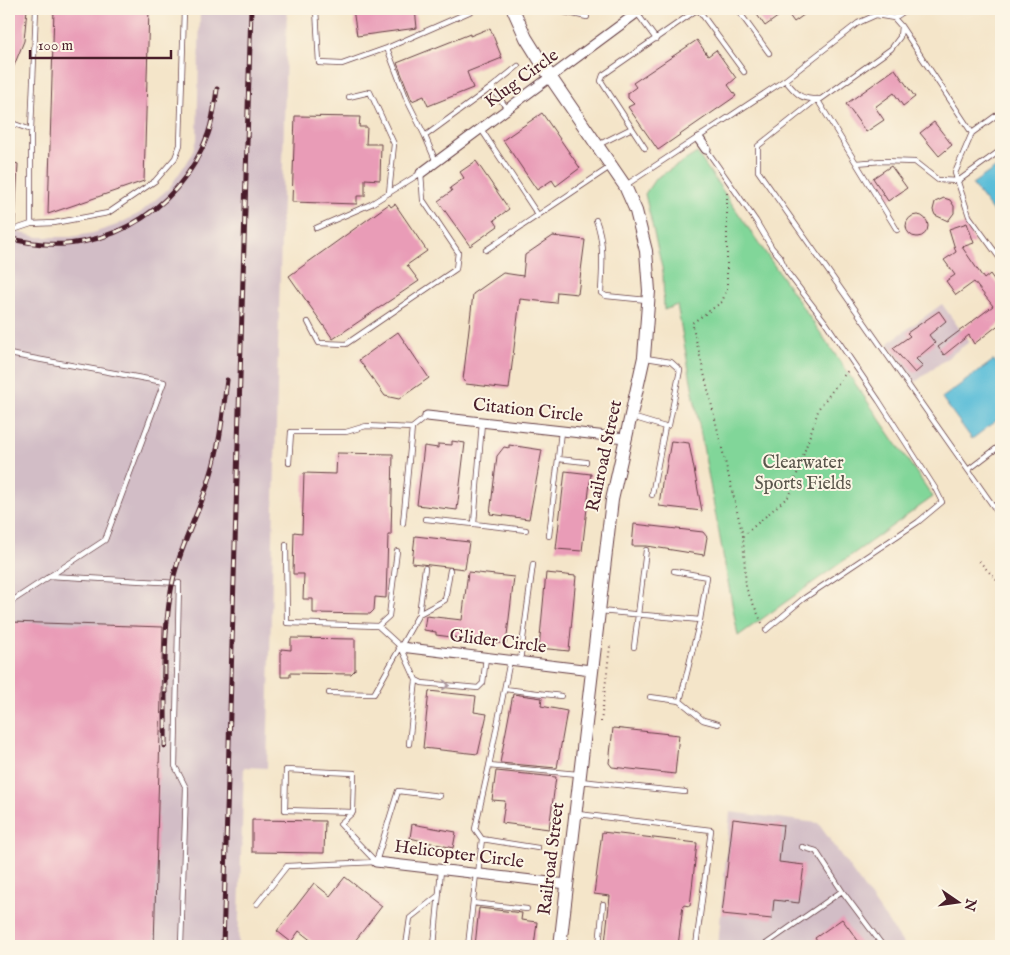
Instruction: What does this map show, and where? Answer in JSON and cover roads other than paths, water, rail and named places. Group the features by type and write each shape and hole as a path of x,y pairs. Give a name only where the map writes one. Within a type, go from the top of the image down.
{"main road":[{"name":"Railroad Street","path":"513,9 526,38 550,78 625,186 636,212 646,251 649,301 644,357 612,500 560,946"}],"street":[{"name":"Klug Circle","path":"420,173 550,78 638,10"},
{"path":"699,139 706,150"},
{"name":"Citation Circle","path":"427,416 625,438"},
{"name":"Glider Circle","path":"401,647 592,670"},
{"name":"Helicopter Circle","path":"376,862 567,884"}],"lane":[{"path":"31,224 36,9"},
{"path":"9,226 16,229 31,224 54,223 108,213 155,181 175,158 180,145 184,9"},
{"path":"316,9 319,63 342,64 387,48 476,9"},
{"path":"550,9 587,17"},
{"path":"645,148 601,81 603,75 698,9 744,72"},
{"path":"737,9 769,53"},
{"path":"894,18 908,9"},
{"path":"638,10 656,39"},
{"path":"625,186 699,139 785,80 858,23 876,15 894,18 901,26 972,133"},
{"path":"785,80 800,96 821,99 890,49 900,37 901,26"},
{"path":"387,48 407,100 426,136 436,162"},
{"path":"426,136 518,66"},
{"path":"492,87 507,110"},
{"path":"349,97 370,92 394,144 389,193"},
{"path":"817,99 897,230"},
{"path":"817,99 758,146 758,171 1001,518"},
{"path":"1001,112 972,133 955,173 969,216 1001,260"},
{"path":"9,122 32,130"},
{"path":"598,146 632,128"},
{"path":"480,130 538,215"},
{"path":"706,150 772,248 780,256 787,272 826,323 935,488 942,502 918,522 803,599 766,630"},
{"path":"856,163 882,160 915,162 938,180 958,181 1001,150"},
{"path":"486,250 612,166"},
{"path":"308,322 319,343 346,344 456,269 458,252 423,200 420,173 371,204 316,228"},
{"path":"596,220 600,231 602,250 601,293 606,296 649,301"},
{"path":"9,354 164,382 105,540 9,603"},
{"path":"644,357 671,362 680,370 668,424 665,427 652,495"},
{"path":"289,463 291,432 346,432 366,426 412,428 427,416"},
{"path":"631,417 665,427"},
{"path":"474,524 482,422"},
{"path":"403,524 412,428"},
{"path":"549,536 560,431"},
{"path":"968,470 1001,445"},
{"path":"558,459 586,462"},
{"path":"425,519 526,530"},
{"path":"286,545 287,623 378,626 401,647 416,680 409,744"},
{"path":"634,647 646,550"},
{"path":"378,626 390,616 396,552"},
{"path":"520,661 533,564"},
{"path":"328,693 374,694 419,614 425,568"},
{"path":"419,614 445,600 450,570"},
{"path":"674,571 707,577 700,620 680,701"},
{"path":"49,576 179,583 175,766 186,788 181,946"},
{"path":"599,611 700,620"},
{"path":"416,680 422,683 478,688 484,683 486,657"},
{"path":"468,946 482,839 475,829 506,689 510,660"},
{"path":"506,689 562,696"},
{"path":"650,697 680,701 703,720 718,724"},
{"path":"489,766 685,792"},
{"path":"353,812 285,810 286,770 354,773 353,812 340,824 376,862"},
{"path":"376,862 398,791 440,796"},
{"path":"575,813 711,830 696,946"},
{"path":"482,839 538,848"},
{"path":"802,846 816,851 842,891 883,946"},
{"path":"257,904 287,866 376,862"},
{"path":"434,946 441,870"},
{"path":"763,946 842,891"},
{"path":"406,946 410,918 439,895"},
{"path":"473,903 527,908"},
{"path":"598,946 603,904"}],"water":[{"path":"1001,164 1001,222 972,184"},
{"path":"994,360 1001,370 1001,417 972,439 942,398"}],"railway":[{"path":"223,946 251,9"},
{"path":"9,238 40,244 71,243 101,237 129,226 154,209 176,188 195,163 210,129 217,89"},
{"path":"165,746 165,661 170,597 177,563 206,490 213,465 221,429 227,380"}],"park label":[{"name":"Clearwater Sports Fields","path":"803,473"}]}
